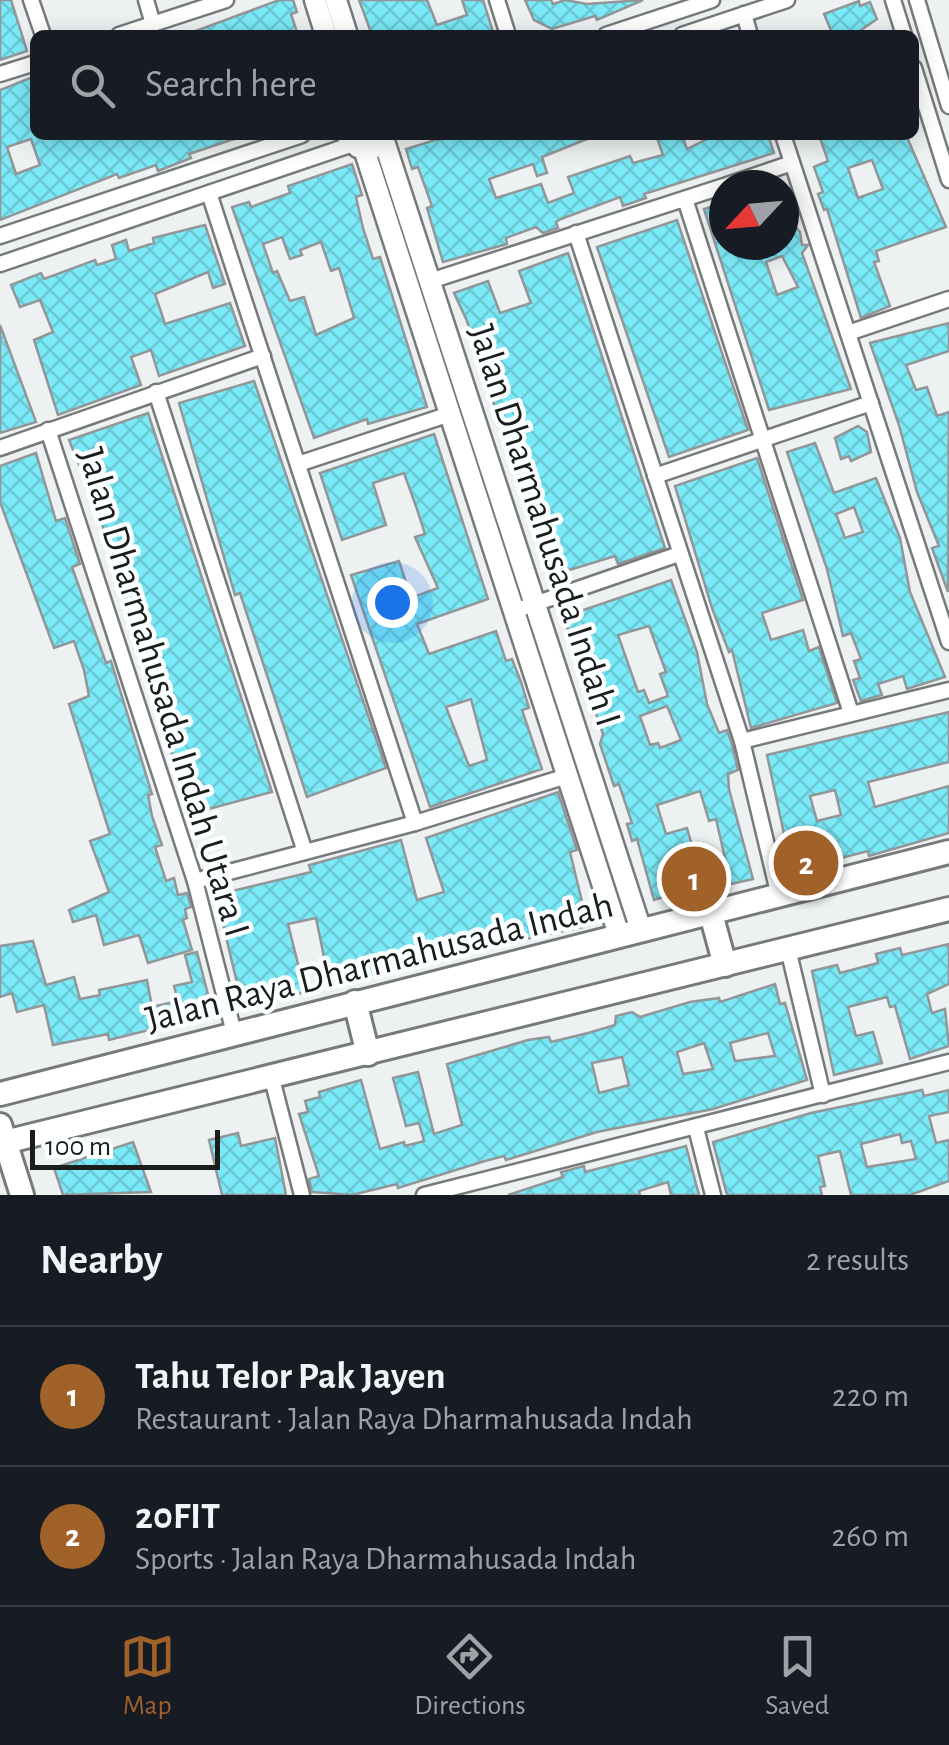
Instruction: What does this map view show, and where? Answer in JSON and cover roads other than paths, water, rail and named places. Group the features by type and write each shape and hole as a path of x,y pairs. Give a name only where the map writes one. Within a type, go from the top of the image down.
{"main road":[{"path":"315,0 324,30"},
{"path":"336,0 345,30"},
{"name":"Jalan Dharmahusada Indah I","path":"367,141 430,282 524,607 568,776 630,933"},
{"name":"Jalan Dharmahusada Indah I","path":"367,141 450,414 524,607 630,933"},
{"name":"Jalan Raya Dharmahusada Indah","path":"0,1094 949,852"},
{"path":"22,1195 3,1134 272,1079 949,909"},
{"path":"711,914 725,964"},
{"path":"355,1002 368,1054"}],"street":[{"path":"31,0 41,30"},
{"path":"146,0 153,24"},
{"path":"134,30 226,0"},
{"path":"497,0 506,30"},
{"path":"621,30 712,0"},
{"path":"697,30 787,0"},
{"path":"893,0 902,30"},
{"path":"917,0 949,106"},
{"path":"744,14 749,30"},
{"path":"0,74 30,65"},
{"path":"919,84 949,180"},
{"path":"0,236 287,140"},
{"path":"785,140 949,642"},
{"path":"0,264 367,141"},
{"path":"772,170 792,163"},
{"path":"430,282 709,191"},
{"path":"210,193 415,823"},
{"path":"685,199 851,714"},
{"path":"576,233 742,741 779,896"},
{"path":"848,333 949,299"},
{"path":"0,448 263,356"},
{"path":"156,392 305,852"},
{"path":"654,476 871,403"},
{"path":"298,464 450,414"},
{"name":"Jalan Dharmahusada Indah Utara I","path":"48,430 195,881 234,1032"},
{"path":"524,607 680,554"},
{"path":"742,741 949,690"},
{"path":"195,881 415,823 568,776"},
{"path":"788,949 823,1095"},
{"path":"424,1195 949,1062"},
{"path":"272,1079 302,1195"},
{"path":"696,1128 712,1195"}],"place":[{"name":"20FIT","path":"806,863"},
{"name":"Tahu Telor Pak Jayen","path":"694,879"}]}
